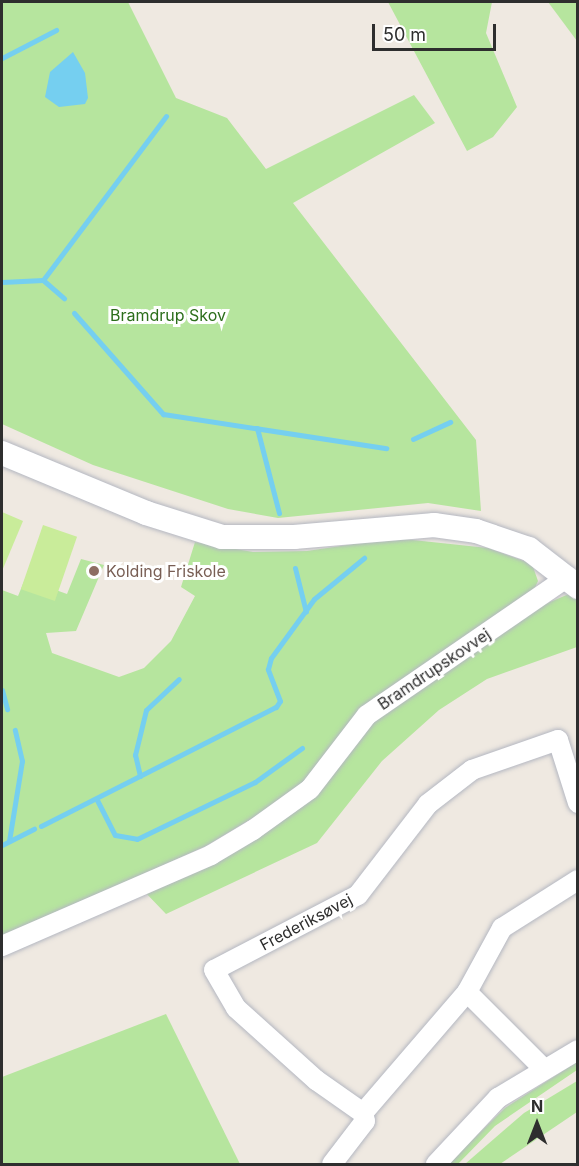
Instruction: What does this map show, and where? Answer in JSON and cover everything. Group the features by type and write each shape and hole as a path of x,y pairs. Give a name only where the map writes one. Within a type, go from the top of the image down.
{"street":[{"name":"Bramdrupskovvej","path":"2,453 146,513 222,537 294,537 434,525 503,538 573,582 367,715 310,789 253,830 171,873 132,885 2,946"},
{"name":"Frederiksøvej","path":"363,1113 316,1080 236,1008 214,970 358,895 428,804 472,770 558,740 578,803"},
{"path":"332,1164 365,1121 363,1113 466,992 502,928 578,880"},
{"path":"466,992 544,1069"},
{"path":"436,1164 498,1098 578,1050"}],"green space":[{"name":"Bramdrup Skov","path":"2,2 128,2 176,98 227,118 266,169 414,95 435,123 293,203 476,440 481,511 428,503 278,518 228,509 93,465 2,424"},
{"path":"388,2 492,2 486,33 517,107 493,137 467,151"},
{"path":"548,2 577,2 577,41"},
{"path":"2,512 23,521 2,571"},
{"path":"43,525 77,537 55,601 21,589"},
{"path":"394,538 488,548 532,564 538,581 531,596 387,690 293,794 206,846 2,938 2,590 18,596 25,579 67,594 81,559 104,565 76,631 46,633 52,653 119,677 144,668 171,641 195,596 181,587 195,542 253,552 307,551"},
{"path":"569,594 577,600 577,647 487,679 439,710 382,761 317,843 166,914 142,889 284,819 369,724 543,605"},
{"path":"166,1014 240,1164 2,1164 2,1077"},
{"path":"577,1062 577,1070 495,1126 458,1164 448,1164 505,1108"},
{"path":"577,1081 577,1112 500,1164 465,1164 524,1113"}],"water":[{"path":"73,52 85,73 88,98 85,104 59,107 45,97 50,72"}],"waterway":[{"path":"2,58 56,30"},
{"path":"2,282 43,280 166,116"},
{"path":"43,280 64,298"},
{"path":"74,313 163,414 386,448"},
{"path":"413,439 450,422"},
{"path":"257,428 279,513"},
{"path":"41,826 276,707 280,701 268,669 271,658 314,599 364,558"},
{"path":"295,568 306,612"},
{"path":"140,776 135,755 146,710 179,679"},
{"path":"2,690 7,709"},
{"path":"9,841 22,761 15,730"},
{"path":"97,800 115,835 137,839 255,782 302,748"},
{"path":"2,845 34,829"}],"place":[{"name":"Kolding Friskole","path":"94,571"}]}
